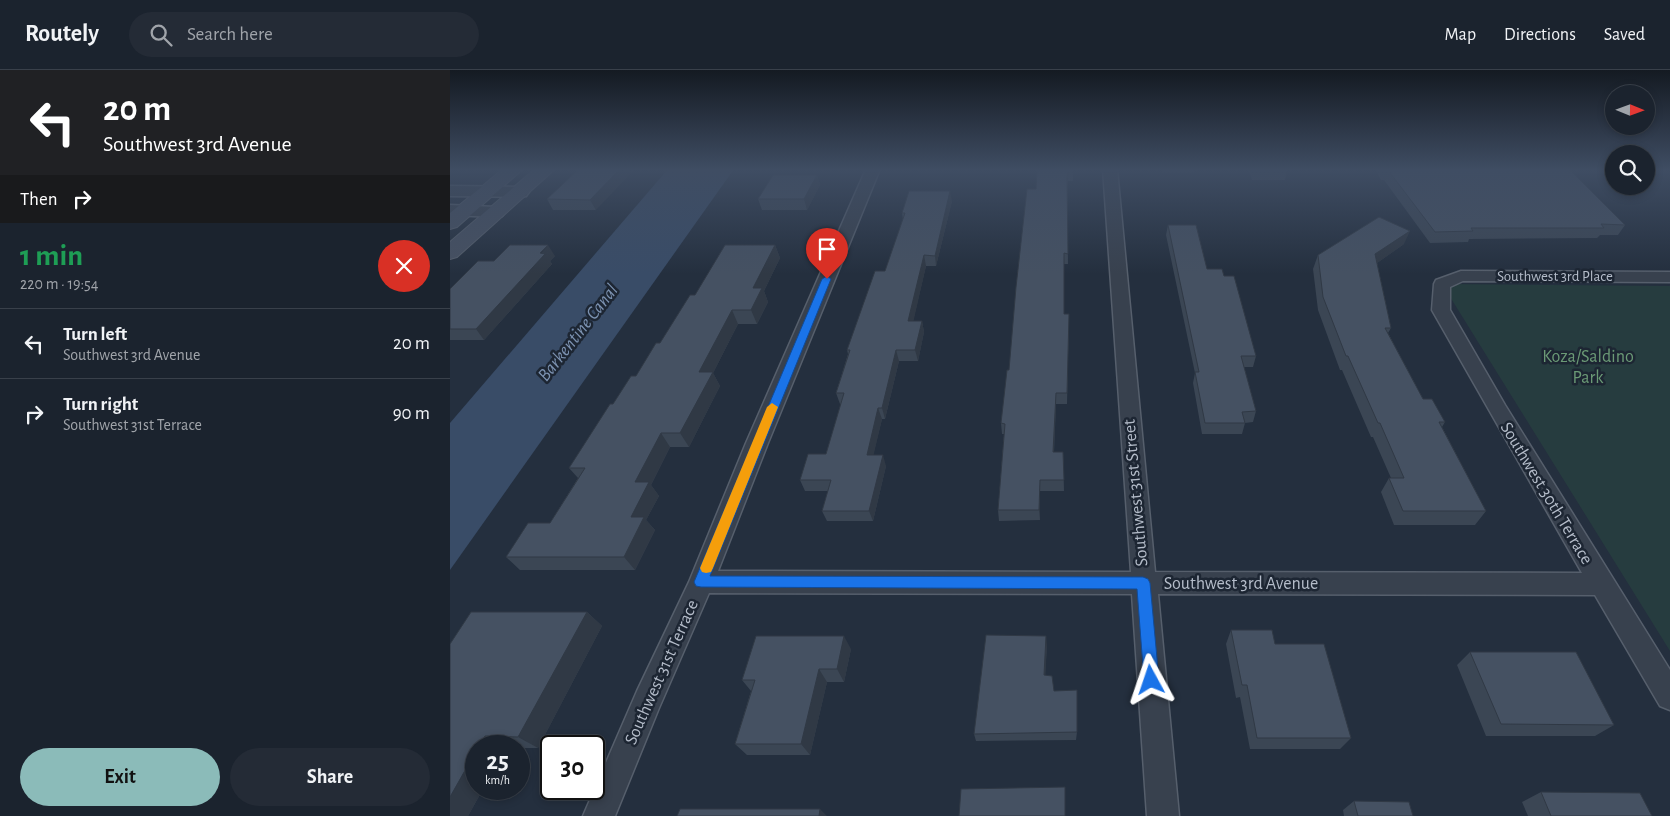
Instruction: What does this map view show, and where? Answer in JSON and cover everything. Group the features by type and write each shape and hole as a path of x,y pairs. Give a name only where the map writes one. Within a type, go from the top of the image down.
{"main road":[{"path":"450,253 506,204"},
{"path":"450,223 458,210"}],"street":[{"name":"Southwest 31st Terrace","path":"599,816 647,700 701,582 757,443 858,204"},
{"name":"Southwest 31st Street","path":"1113,204 1163,816"},
{"path":"458,210 496,212"},
{"name":"Southwest 3rd Place","path":"1442,284 1461,276 1670,277"},
{"name":"Southwest 30th Terrace","path":"1442,284 1441,310 1670,696"},
{"name":"Southwest 3rd Avenue","path":"701,582 1602,584"}],"green space":[{"name":"Koza/Saldino Park","path":"1442,284 1670,286 1670,651"}],"water":[{"name":"Barkentine Canal","path":"638,204 709,204 450,570 450,423"}],"building":[{"path":"905,204 947,204 935,256 924,255 908,321 922,321 915,350 896,350 882,408 878,408 867,455 883,455 869,511 822,511 831,480 800,480 808,454 826,454 844,393 836,393 850,350 847,350 875,271 885,271 905,213 902,213"},
{"path":"1025,204 1067,204 1068,254 1064,253 1064,314 1069,314 1067,393 1056,393 1053,452 1063,452 1064,480 1040,480 1039,510 998,510 1005,424 1001,423 1007,370 1009,370"},
{"path":"1414,204 1604,204 1625,225 1601,224 1604,228 1471,228 1473,231 1435,232"},
{"path":"1379,217 1410,231 1375,254 1391,328 1385,328 1423,399 1432,399 1445,422 1439,422 1486,511 1403,511 1389,478 1404,478 1380,423 1378,423 1348,356 1346,356 1323,297 1318,255"},
{"path":"1168,225 1196,225 1207,269 1222,269 1224,276 1234,276 1256,356 1241,356 1256,411 1242,412 1245,423 1205,423 1195,372 1199,372"},
{"path":"510,245 548,245 540,253 545,254 476,329 450,329 450,289 478,261 494,261"},
{"path":"725,245 775,245 753,288 762,288 751,310 732,310 699,372 713,372 680,433 661,433 635,482 649,482 631,517 644,517 624,557 506,557 528,523 550,523 585,468 569,468 610,404 613,404 631,376 636,376 656,343 660,343 690,295 695,295"},
{"path":"471,612 587,612 519,735 465,735 465,770 450,797 450,644"},
{"path":"1231,630 1272,630 1275,644 1324,644 1351,738 1257,738 1247,685 1242,685"},
{"path":"986,635 1046,636 1044,675 1052,676 1054,691 1077,690 1077,732 974,734"},
{"path":"756,636 844,636 837,669 819,669 801,744 735,744 755,680 742,680"},
{"path":"1470,652 1576,652 1614,725 1501,724"},
{"path":"1065,787 1065,816 959,816 961,789"},
{"path":"1541,792 1640,793 1652,816 1551,816"},
{"path":"1354,801 1409,802 1413,816 1358,816"},
{"path":"680,809 820,809 819,816 677,816"}],"slow traffic":[{"path":"706,568 772,407"}],"route":[{"path":"827,279 757,443 701,582 1143,583 1151,680"}]}
